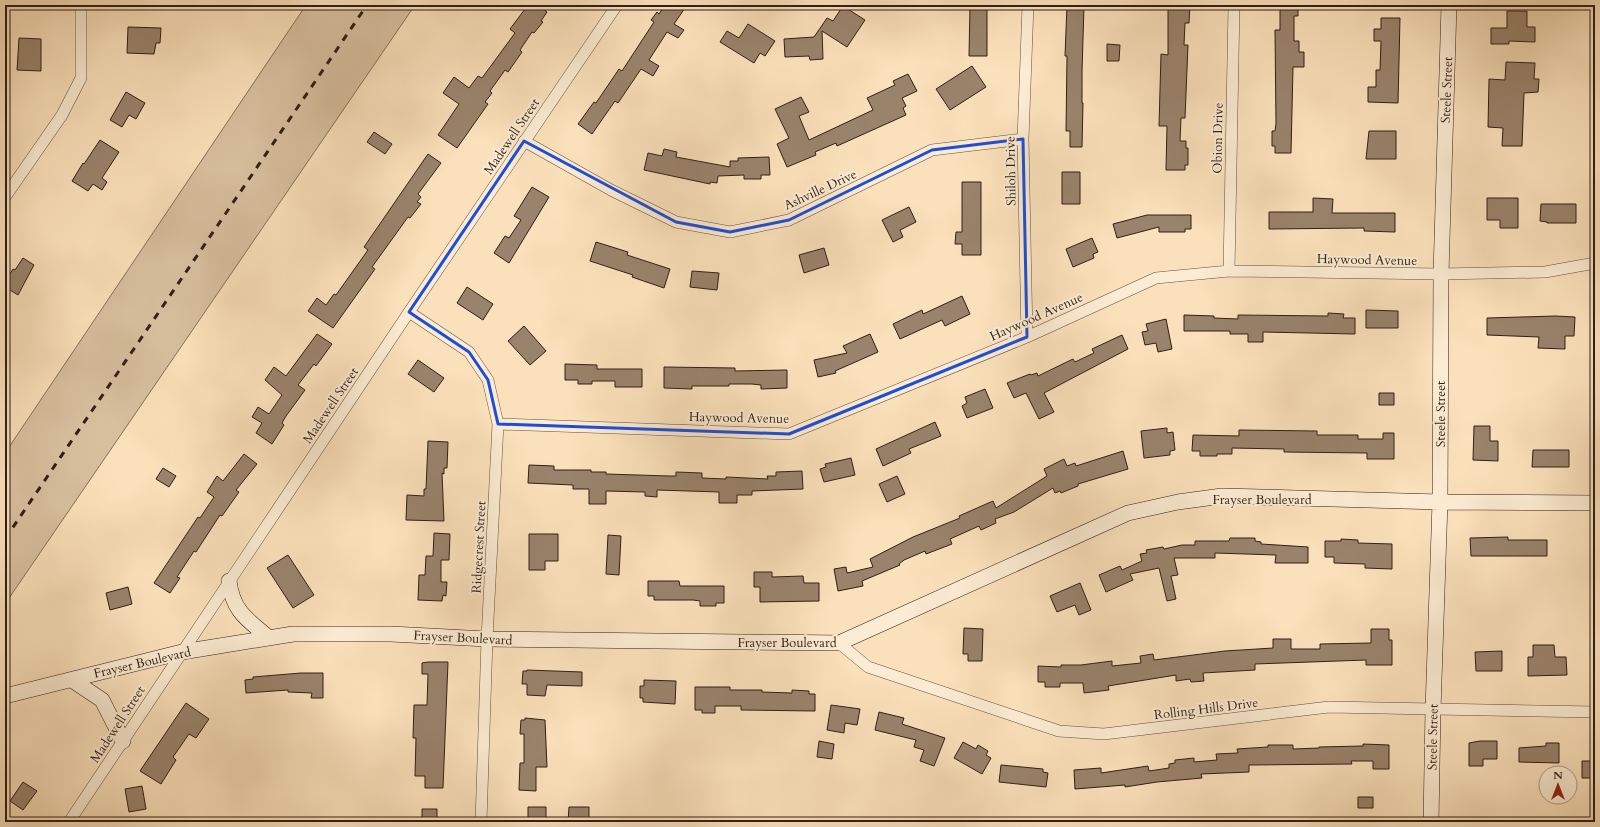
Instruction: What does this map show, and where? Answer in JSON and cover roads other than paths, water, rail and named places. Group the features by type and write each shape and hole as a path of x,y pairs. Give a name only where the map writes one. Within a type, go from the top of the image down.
{"main road":[{"name":"Steele Street","path":"1431,822 1440,502 1441,274 1449,5"},
{"name":"Frayser Boulevard","path":"5,696 182,652 293,634 391,634 487,639 839,643 1128,513 1178,502 1222,496 1440,502 1595,503"},
{"path":"229,581 231,596 237,608 245,617 270,638"},
{"path":"72,680 102,700 123,741"}],"street":[{"path":"5,197 62,115 81,78 81,5"},
{"name":"Madewell Street","path":"69,822 409,312 617,5"},
{"name":"Shiloh Drive","path":"1027,336 1023,139 1028,5"},
{"name":"Obion Drive","path":"1229,271 1234,5"},
{"name":"Ashville Drive","path":"524,141 611,190 676,222 730,232 789,220 932,150 1023,139"},
{"name":"Haywood Avenue","path":"498,424 789,434 1027,336 1156,278 1229,271 1441,274 1545,272 1595,262"},
{"name":"Ridgecrest Street","path":"409,312 469,352 488,380 498,424 487,639 481,822"},
{"name":"Rolling Hills Drive","path":"839,643 868,667 1059,731 1104,734 1328,707 1595,712"}],"railway":[{"path":"5,539 367,5"}]}
